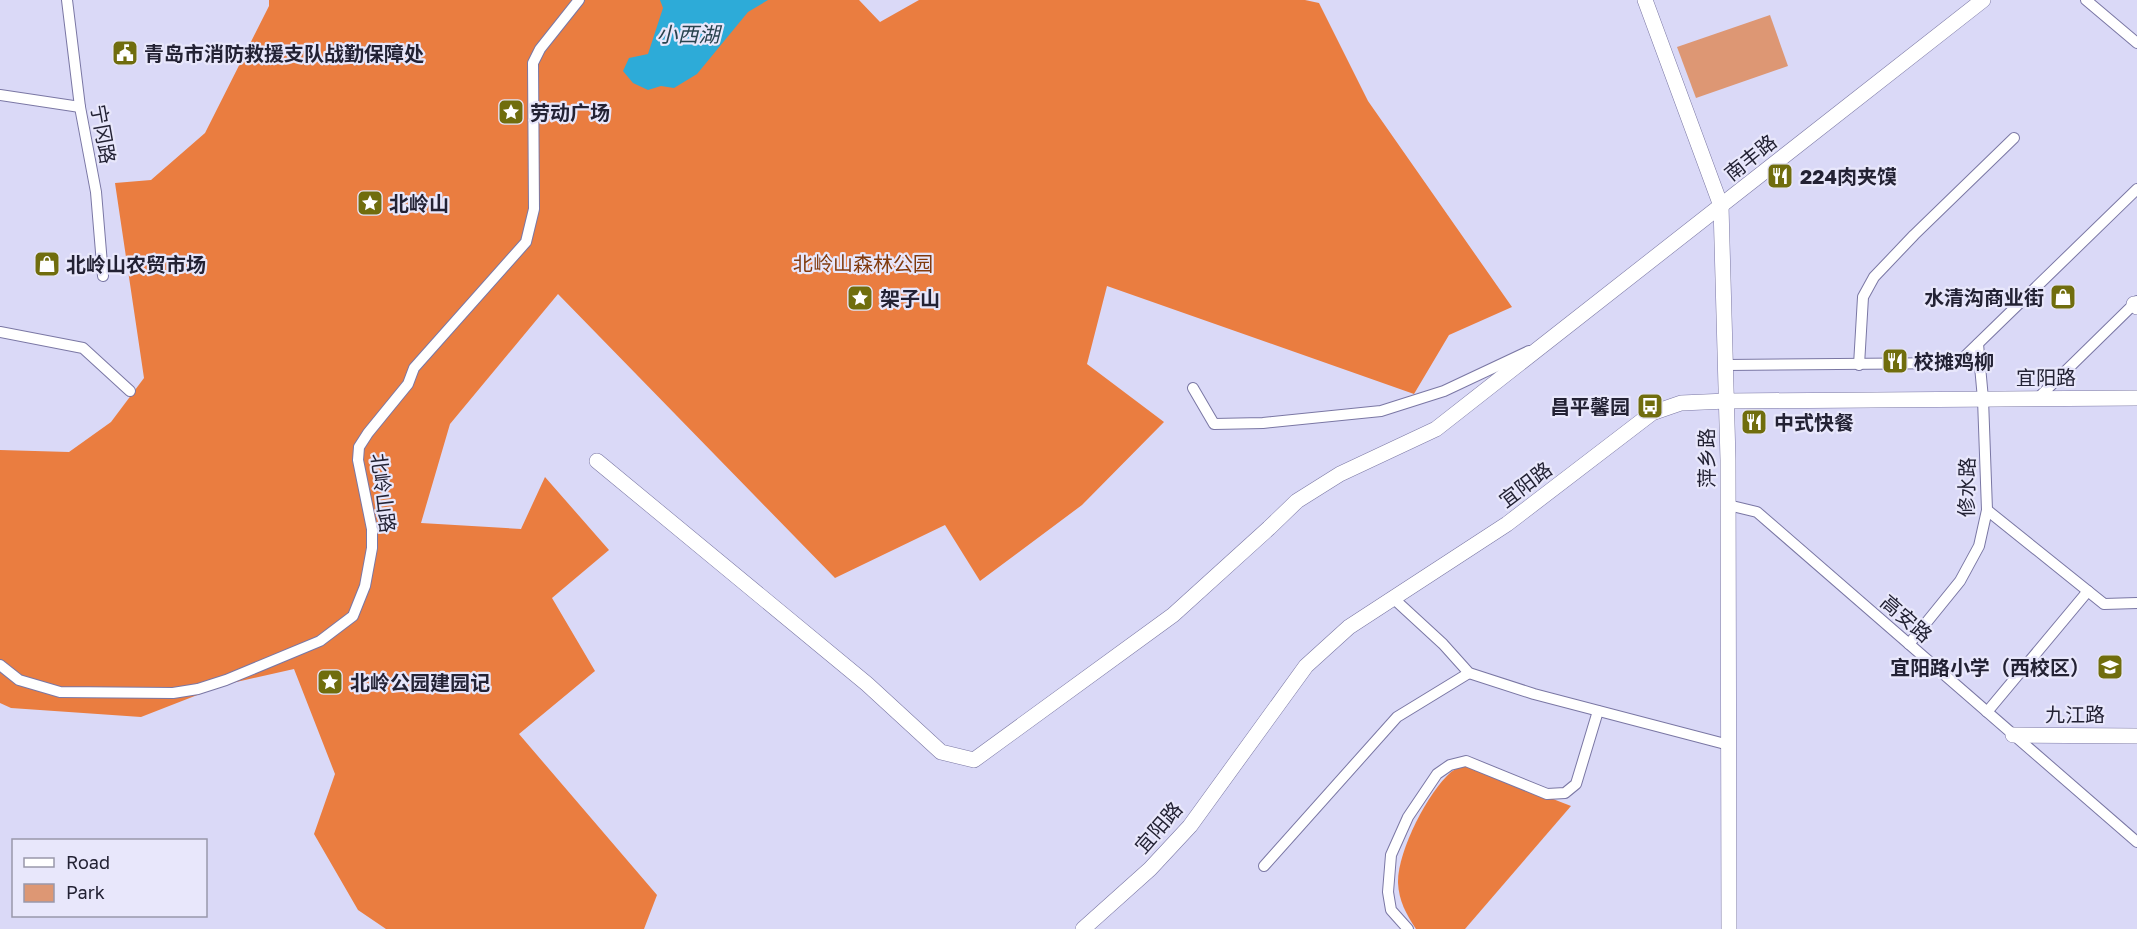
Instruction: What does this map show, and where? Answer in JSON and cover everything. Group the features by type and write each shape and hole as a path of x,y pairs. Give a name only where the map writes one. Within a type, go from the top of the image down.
{"street":[{"name":"宁冈路","path":"67,0 80,107 96,192 103,276"},
{"name":"北岭山路","path":"0,665 19,680 60,692 173,693 198,689 226,680 320,641 353,616 365,586 372,548 372,529 358,460 359,447 408,384 414,368 526,242 534,209 532,63 540,49 579,0"},
{"name":"萍乡路","path":"1645,0 1721,206 1727,401 1729,929"},
{"name":"南丰路","path":"597,461 867,684 941,752 974,760 1173,615 1297,501 1340,474 1436,429 1983,0"},
{"path":"2086,0 2137,43"},
{"path":"0,95 80,107"},
{"path":"1859,365 1863,297 1874,277 2014,138"},
{"path":"1726,365 1958,363 2137,189"},
{"path":"2038,398 2136,304"},
{"path":"0,332 83,348 130,391"},
{"name":"修水路","path":"1909,644 1960,581 1979,546 1987,510 1983,399 1978,344"},
{"path":"1193,388 1214,424 1263,423 1381,411 1444,391 1542,345"},
{"name":"宜阳路","path":"1083,929 1150,869 1190,826 1306,666 1348,627 1507,524 1652,413 1681,403 1727,401 2137,398"},
{"name":"高安路","path":"1728,505 1757,512 2137,843"},
{"path":"1987,510 2104,604 2137,603"},
{"path":"1987,712 2088,591"},
{"path":"1393,598 1443,644 1469,673 1534,694 1729,745"},
{"path":"1264,866 1396,717 1469,673"},
{"path":"1408,929 1391,910 1388,892 1391,855 1408,817 1437,774 1450,765 1466,761 1547,794 1565,792 1576,784 1598,711"},
{"name":"九江路","path":"2013,735 2137,736"}],"green space":[{"name":"北岭山森林公园","path":"269,0 859,0 880,22 919,0 1305,0 1319,3 1368,101 1512,307 1449,335 1414,394 1107,286 1087,364 1164,422 1082,505 980,581 945,525 835,578 558,294 450,424 421,523 521,529 545,477 609,550 552,598 595,671 519,734 657,895 644,929 386,929 358,910 314,834 335,774 294,669 223,685 141,717 11,708 0,703 0,450 69,452 111,422 144,378 115,183 151,180 205,133 269,6"},
{"path":"1770,15 1788,66 1696,98 1677,47"},
{"path":"1468,766 1571,806 1465,929 1416,929 1400,896 1398,883 1403,855 1416,823 1433,793 1451,772"}],"water":[{"name":"小西湖","path":"660,0 768,0 748,12 697,74 674,88 661,86 648,90 633,83 623,71 629,58 648,54 663,8"}],"place":[{"name":"青岛市消防救援支队战勤保障处","path":"125,53"},
{"name":"劳动广场","path":"511,112"},
{"name":"224肉夹馍","path":"1780,176"},
{"name":"北岭山","path":"370,203"},
{"name":"北岭山农贸市场","path":"47,264"},
{"name":"水清沟商业街","path":"2063,297"},
{"name":"架子山","path":"860,298"},
{"name":"校摊鸡柳","path":"1895,361"},
{"name":"昌平馨园","path":"1650,406"},
{"name":"中式快餐","path":"1754,422"},
{"name":"宜阳路小学（西校区）","path":"2110,667"},
{"name":"北岭公园建园记","path":"330,682"}]}
